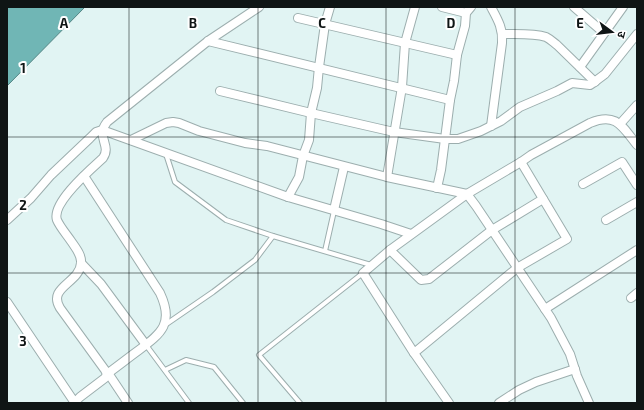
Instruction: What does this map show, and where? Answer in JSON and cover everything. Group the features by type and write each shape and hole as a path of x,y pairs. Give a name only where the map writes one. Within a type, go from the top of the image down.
{"street":[{"path":"128,403 60,308 56,300 58,292 78,273 81,262 78,251 57,220 58,211 67,194 105,155 106,148 102,130 107,122 208,41 259,7"},
{"path":"288,197 299,177 303,156 310,140 311,113 317,88 325,24 330,7"},
{"path":"386,178 402,87 405,43 415,7"},
{"path":"437,188 441,170 457,55 468,10 442,7"},
{"path":"491,7 498,19 502,34 491,126"},
{"path":"574,7 604,33"},
{"path":"580,67 623,7"},
{"path":"298,18 457,55"},
{"path":"502,34 532,35 546,37 552,40 596,82"},
{"path":"220,91 394,132 445,139 458,139 481,131 501,121 520,107 572,83 590,85 596,82 605,74 637,34"},
{"path":"208,41 402,87 450,100"},
{"path":"620,124 636,107"},
{"path":"449,403 414,353 363,273 411,234 467,194 531,155 598,119 605,118 614,120 620,124 637,145"},
{"path":"131,140 166,123 180,123 199,131 245,143 267,146 386,178 467,194 552,318 570,354 577,376 589,403"},
{"path":"7,220 31,198 51,175 96,132 102,130 288,197 411,234"},
{"path":"414,353 517,268 568,239 521,162"},
{"path":"583,184 622,162 634,174 637,185"},
{"path":"334,210 344,167"},
{"path":"7,302 76,403 80,397 162,331 166,317 160,294 84,176"},
{"path":"390,250 421,280 429,279 492,230 543,199"},
{"path":"606,220 637,202"},
{"path":"545,309 637,250"},
{"path":"81,262 101,284 146,345"},
{"path":"499,403 519,390 536,382 575,369"}],"lane":[{"path":"165,152 175,182 226,220 371,266"},
{"path":"325,251 334,210"},
{"path":"164,325 213,292 255,260 273,236"},
{"path":"300,403 259,354 363,273"},
{"path":"146,345 189,403"},
{"path":"164,370 186,360 214,367 243,403"}],"water":[{"path":"7,7 85,7 7,86"}]}
